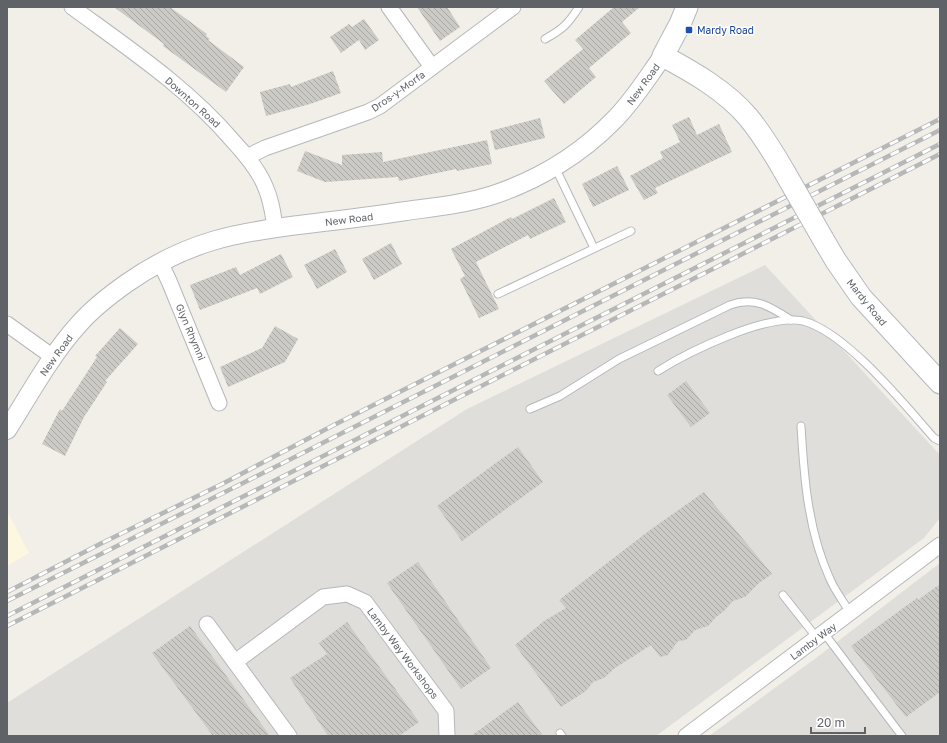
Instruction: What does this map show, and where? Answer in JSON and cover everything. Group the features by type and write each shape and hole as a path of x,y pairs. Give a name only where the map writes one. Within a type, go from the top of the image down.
{"main road":[{"name":"New Road","path":"663,56 687,7"},
{"name":"Mardy Road","path":"663,56 703,80 736,105 757,128 784,171 836,261 861,297 940,383"}],"street":[{"name":"Downton Road","path":"72,7 182,90 215,120 247,157 265,186 270,201 275,227"},
{"path":"389,7 432,67"},
{"name":"Dros-y-Morfa","path":"247,157 265,148 368,112 398,93 513,7"},
{"name":"New Road","path":"7,430 53,357 78,325 89,313 128,282 160,262 197,245 238,233 275,227 357,218 471,201 513,187 555,166 580,150 614,120 637,93 663,56"},
{"name":"Glyn Rhymni","path":"160,262 220,403"},
{"path":"7,324 53,357"},
{"name":"Lamby Way","path":"686,736 940,545"},
{"name":"Lamby Way Workshops","path":"235,662 323,597 347,594 365,602 446,711 447,736"},
{"path":"207,624 289,736"}],"lane":[{"path":"546,39 568,24 579,7"},
{"path":"555,166 594,248"},
{"path":"498,294 631,231"},
{"path":"530,408 560,396 619,359 730,305 739,302 763,304 791,320"},
{"path":"658,371 696,349 721,339 770,322 791,320 802,321 816,326 837,339 863,360 934,438 940,441"},
{"path":"801,426 804,466 815,535 830,580 850,613"},
{"path":"783,595 820,635 902,736"}],"shaded area":[{"path":"765,265 940,455 940,518 924,538 656,736 7,736 7,703 467,409"},
{"path":"7,511 29,553 7,566"},
{"path":"940,563 940,736 709,736 816,658"}],"building":[{"path":"114,7 170,7 207,34 206,36 210,39 208,40 244,67 226,92 163,46 164,44"},
{"path":"417,7 447,7 460,27 440,41"},
{"path":"614,7 640,7 622,22 631,33 589,68 596,77 564,104 544,81 583,49 575,40"},
{"path":"364,19 379,40 365,50 359,40 341,53 330,37 349,24 352,27"},
{"path":"333,71 341,93 310,104 266,116 260,92 290,84 291,87"},
{"path":"689,117 697,135 719,124 732,152 655,188 658,193 644,200 630,176 663,158 660,152 680,142 672,125"},
{"path":"540,118 545,138 495,150 490,131"},
{"path":"487,140 492,164 457,171 456,169 399,181 398,177 325,182 297,171 305,151 342,165 342,155 382,152 383,162"},
{"path":"617,166 629,190 593,207 582,184"},
{"path":"554,198 566,222 530,239 528,235 476,262 499,309 479,318 460,279 465,276 451,249 511,217 512,219"},
{"path":"391,243 402,264 374,280 362,259"},
{"path":"335,249 347,272 317,289 304,265"},
{"path":"281,254 293,277 260,294 257,288 200,310 190,285 236,267 240,275"},
{"path":"275,326 298,339 285,362 228,387 220,367 262,348"},
{"path":"120,328 138,344 105,381 107,382 84,417 65,456 42,444 60,409 62,411 97,357 95,356"},
{"path":"686,381 710,413 691,427 667,395"},
{"path":"518,447 543,482 462,541 437,506"},
{"path":"704,492 772,574 759,583 745,597 733,601 708,626 695,630 686,640 678,641 668,655 660,657 651,645 615,668 604,678 593,682 586,691 561,707 515,645 544,621 566,608 559,600 650,530"},
{"path":"418,562 491,668 461,689 387,583"},
{"path":"940,584 940,692 906,717 851,646 917,598 918,600"},
{"path":"347,622 419,722 399,736 328,736 290,678 327,654 319,643"},
{"path":"190,626 270,736 213,736 152,653"},
{"path":"518,702 543,736 471,736"}],"railway":[{"path":"7,592 940,119"},
{"path":"7,601 940,130"},
{"path":"7,616 940,144"},
{"path":"7,626 940,154"}],"place":[{"name":"Mardy Road","path":"689,30"}]}
